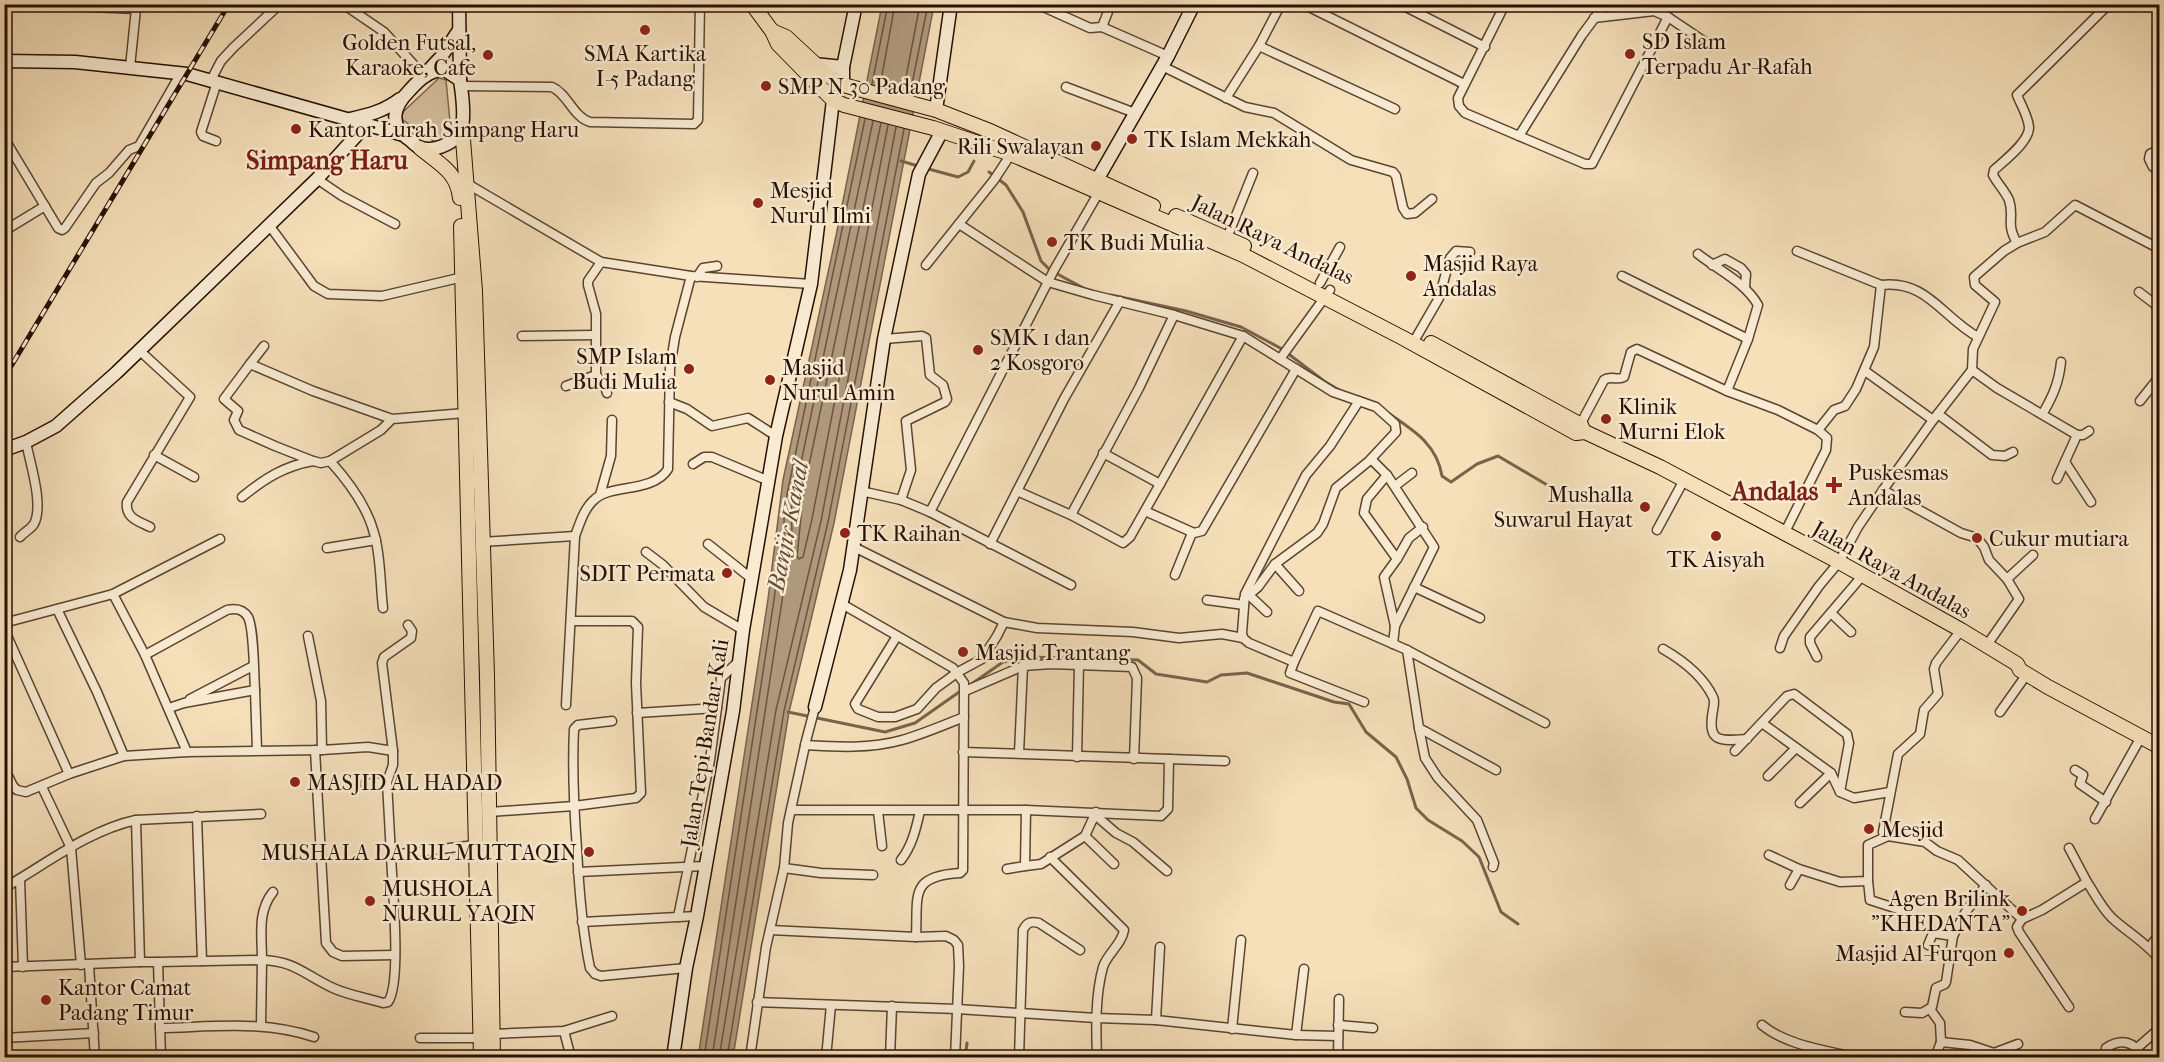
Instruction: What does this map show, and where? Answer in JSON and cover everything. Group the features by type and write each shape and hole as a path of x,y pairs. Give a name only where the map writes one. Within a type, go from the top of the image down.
{"main road":[{"path":"752,4 772,31 778,44 839,102"},
{"name":"Jalan Raya Andalas","path":"772,31 786,37 827,75 845,85 933,109 990,131 1013,149"},
{"name":"Jalan Raya Andalas","path":"839,102 1013,149 1172,219 1275,270 1325,290 1417,336 1498,385"},
{"path":"462,127 462,182 475,291 472,696 475,845 485,954"},
{"path":"420,148 462,182"},
{"path":"462,182 460,196 465,413 474,506 481,543 487,696 490,813 485,954 487,1036 493,1058"},
{"name":"Jalan Raya Andalas","path":"1172,219 1227,238 1581,430 1684,480 1863,575 1987,645 2022,669 2123,724 2160,739"},
{"path":"472,696 487,696"},
{"name":"Jalan Raya Andalas","path":"2123,724 2140,737 2160,747"},
{"path":"481,1058 487,1036"}],"street":[{"path":"85,4 90,8 140,7 130,67"},
{"path":"216,141 203,136 201,132 221,61 280,4"},
{"path":"343,4 384,32 424,75"},
{"path":"4,61 75,62 181,74 214,81 400,134 420,148 432,148 448,144 457,136 462,127 459,4"},
{"path":"424,75 446,70 461,83 552,87 558,90 580,116 590,122 694,124 698,120 700,4"},
{"path":"845,85 843,67 856,4"},
{"path":"933,109 951,4"},
{"path":"1036,4 1090,28 1102,27 1226,98 1245,107 1274,113 1361,165 1393,172 1396,176 1403,208 1407,214 1415,213 1432,199"},
{"path":"1102,27 1111,4"},
{"path":"930,512 1194,4"},
{"path":"1226,98 1259,46 1281,4"},
{"path":"1303,4 1464,84"},
{"path":"1400,4 1485,47"},
{"path":"1519,136 1605,4"},
{"path":"2017,243 2009,224 2010,203 1993,175 1994,170 2019,147 2030,130 2017,95 2109,4"},
{"path":"1503,5 1485,47 1458,98 1461,110 1592,165 1668,17"},
{"path":"1594,18 1654,11 1668,17 1711,46"},
{"path":"349,120 388,108 403,96 441,57 459,30"},
{"path":"1259,46 1395,109"},
{"path":"814,64 843,67"},
{"path":"5,139 60,230 65,228 96,183 109,173 129,150 139,146 181,74"},
{"path":"1066,87 1135,114"},
{"path":"400,134 394,120 396,107 403,96"},
{"name":"Jalan Tepi Bandar Kali","path":"672,1058 733,711 743,630 776,436 811,284 839,102"},
{"path":"4,450 26,442 56,426 140,351 316,179 366,125"},
{"path":"750,1058 757,1002 784,868 791,810 805,743 842,604 854,547 884,339 919,174 938,129"},
{"path":"926,265 994,180 1013,149"},
{"path":"2160,149 2150,154 2149,159 2153,166 2160,170"},
{"path":"1227,238 1253,173"},
{"path":"316,179 342,196 395,224"},
{"path":"462,182 601,262 694,276 811,284"},
{"path":"1780,648 1784,636 1839,562 1858,527 1883,490 1972,370 1973,349 1995,302 1975,285 1974,277 2004,251 2045,232 2075,205 2160,249"},
{"path":"4,231 45,206"},
{"path":"959,224 1051,276 1093,295 1174,315 1243,336 1284,354 1296,369 1333,392 1376,407 1397,426 1396,432 1371,459 1336,488 1323,524 1317,533 1275,564 1246,600"},
{"path":"269,225 314,286 328,294 382,296 463,277"},
{"path":"1284,354 1325,290 1340,247"},
{"path":"1417,336 1441,294 1450,258 1456,251 1470,252"},
{"path":"1797,251 1881,285 1904,285 1916,290 1934,300 1961,326 1978,337"},
{"path":"1698,254 1744,287 1753,295 1758,305 1748,339 1727,391"},
{"path":"1712,266 1719,260 1725,259 1732,262 1746,274 1744,287"},
{"path":"601,262 588,281 596,314 596,375 604,384 607,393"},
{"path":"600,495 648,484 668,470 672,351 694,276 703,268 717,266"},
{"path":"1622,276 1748,339"},
{"path":"1818,430 1834,410 1845,406 1865,371 1874,347 1881,285"},
{"path":"2139,292 2160,308"},
{"path":"990,544 1064,399 1120,301"},
{"path":"1071,515 1139,388 1174,315"},
{"path":"522,336 595,335"},
{"path":"884,339 922,336 926,338 930,375 943,385 946,399 945,402 906,421 911,470 901,500"},
{"path":"1017,491 1071,515 1123,543 1130,537 1243,336"},
{"path":"264,346 224,399 238,411 234,420 236,427 275,446 321,463 330,461 381,430 392,419"},
{"path":"1581,430 1604,380 1610,377 1622,379 1625,376 1630,352 1634,349 1639,349 1727,391 1778,410 1818,430 1827,438 1826,450 1784,534"},
{"path":"140,351 190,397 154,454 126,506 130,517 150,527"},
{"path":"2043,413 2055,392 2061,362"},
{"path":"250,364 313,391 392,419 465,413"},
{"path":"1145,511 1192,533 1206,528 1296,369"},
{"path":"1972,370 1997,388 2077,435 2083,435 2089,431"},
{"path":"1865,371 1992,455 2005,456 2013,452"},
{"path":"566,386 596,375"},
{"path":"2140,401 2160,376"},
{"path":"1294,662 1249,643 1244,638 1242,630 1245,594 1303,481 1334,441 1359,401"},
{"path":"669,402 687,409 712,426 748,418 776,436"},
{"path":"566,705 575,536 584,513 600,495 610,456 612,420"},
{"path":"2057,479 2077,435"},
{"path":"20,537 34,523 37,499 26,442"},
{"path":"1103,453 1160,484"},
{"path":"154,454 194,477"},
{"path":"693,464 704,457 712,457 769,481"},
{"path":"1371,459 1395,486 1433,543 1434,549 1395,626 1393,644"},
{"path":"242,497 274,474 297,464 313,461"},
{"path":"330,461 355,492 371,523 376,540 383,608"},
{"path":"2065,462 2091,502"},
{"path":"1395,486 1412,473"},
{"path":"1387,475 1367,500 1364,513 1398,559"},
{"path":"1657,530 1684,480"},
{"path":"1883,490 1961,533 1977,538 1989,560 2007,579 2019,599 1987,645"},
{"path":"861,491 901,500 930,512 1071,585"},
{"path":"1395,626 1383,579 1398,559 1409,538 1423,527"},
{"path":"1175,576 1192,533"},
{"path":"481,543 575,536"},
{"path":"4,623 113,594 220,539"},
{"path":"327,548 376,540"},
{"path":"708,544 752,579"},
{"path":"854,547 1004,622 1037,628 1179,638 1222,634 1244,638"},
{"path":"646,552 663,565 704,607 743,630"},
{"path":"2007,579 2033,555"},
{"path":"1275,564 1299,591"},
{"path":"1817,657 1809,639 1863,575"},
{"path":"1414,587 1480,618"},
{"path":"113,594 145,655 187,752"},
{"path":"1207,600 1246,600 1267,612"},
{"path":"842,604 958,672 965,688 963,870 960,873 929,879 919,888 916,937"},
{"path":"57,609 97,692 124,756"},
{"path":"145,655 227,610 237,609 247,615 250,621 258,750"},
{"path":"1364,702 1290,673 1318,611 1407,650 1545,723"},
{"path":"1831,613 1851,632"},
{"path":"490,813 574,806 639,796 641,783 636,683 639,630 637,624 632,621 572,621"},
{"path":"897,636 862,690 855,704 858,710 878,717 895,717 917,709 936,688 958,672 982,659 998,636 1004,622"},
{"path":"4,967 140,962 278,961 294,965 335,989 383,1003 388,1002 391,998 395,976 387,782 393,765 393,751 382,663 384,657 411,638 412,631 408,625"},
{"path":"4,628 69,774"},
{"path":"1888,836 1882,830 1898,754 1920,734 1924,710 1938,694 1934,669 1936,663 1961,630"},
{"path":"308,636 321,701 318,750 326,943 333,952 342,956 395,955"},
{"path":"1407,650 1422,746 1429,765 1454,797 1477,820 1495,864 1493,867"},
{"path":"1663,650 1689,667 1711,694 1714,701 1711,729 1715,737 1722,741 1747,739"},
{"path":"678,917 710,760 721,678 739,661"},
{"path":"965,688 1023,666 1080,664 1132,667 1137,674 1134,759"},
{"path":"1077,756 1080,664"},
{"path":"184,703 253,666"},
{"path":"1019,753 1023,666"},
{"path":"2000,712 2022,669"},
{"path":"169,708 184,703 255,690"},
{"path":"1735,751 1787,696 1794,694 1842,728 1849,740 1840,792"},
{"path":"638,713 717,708"},
{"path":"805,743 846,748 883,744 964,717"},
{"path":"612,722 578,725 573,729 572,759 578,872 582,922 590,968 595,974 608,975 686,968"},
{"path":"1762,723 1831,773 1840,792 1854,798 1890,792"},
{"path":"1419,728 1496,770"},
{"path":"2095,819 2140,737"},
{"path":"4,768 17,790 26,792 69,774 124,756 368,747 393,751"},
{"path":"1768,776 1796,748"},
{"path":"963,752 1225,761"},
{"path":"791,810 920,812 1026,810 1164,815 1168,809 1169,759"},
{"path":"2075,770 2083,775 2080,784 2106,802"},
{"path":"1800,803 1831,773"},
{"path":"364,784 387,782"},
{"path":"42,787 71,848 94,1033 95,1058"},
{"path":"1026,810 1026,866"},
{"path":"878,811 882,846"},
{"path":"901,860 908,852 920,812"},
{"path":"4,888 117,824 136,820 261,814"},
{"path":"1007,869 1038,865 1085,836 1096,814"},
{"path":"1096,814 1116,833 1133,842 1167,871"},
{"path":"197,816 202,961"},
{"path":"136,820 140,962"},
{"path":"1085,836 1114,864"},
{"path":"1901,910 1870,900 1868,845 1888,836 1925,842 1937,851 1958,860 2022,919"},
{"path":"391,855 475,845"},
{"path":"2069,848 2103,907 2160,960"},
{"path":"1769,855 1842,883 1868,881"},
{"path":"1050,857 1124,930 1123,936 1108,957 1103,969 1096,1018 1097,1058"},
{"path":"578,872 705,866"},
{"path":"784,868 821,873 873,875"},
{"path":"1790,885 1798,868"},
{"path":"20,879 23,967"},
{"path":"2069,1007 2017,927 2022,919 2042,910 2087,882"},
{"path":"1935,1058 1941,1042 1940,1023 1930,1009 1934,991 1946,982 1953,936 1965,913 1986,885"},
{"path":"261,1025 262,911 264,902 273,892"},
{"path":"582,922 697,916"},
{"path":"1019,1058 1023,930 1026,924 1032,921 1039,923 1080,950"},
{"path":"770,930 916,937 946,936 958,945 955,1058"},
{"path":"1928,945 1933,933 1953,936"},
{"path":"2149,948 2160,933"},
{"path":"1232,1029 1241,940"},
{"path":"1156,1020 1160,947"},
{"path":"158,962 160,1058"},
{"path":"1296,1035 1304,969"},
{"path":"1338,1058 1339,999"},
{"path":"757,1002 892,1006 1156,1020 1296,1035 1338,1036"},
{"path":"826,1058 831,1005"},
{"path":"890,1058 892,1006"},
{"path":"1905,1012 1922,1013 1930,1009"},
{"path":"420,1038 564,1031 612,1016"},
{"path":"1762,1024 1779,1036 1795,1042 1860,1058"},
{"path":"160,1028 261,1025 297,1031 314,1037"},
{"path":"1338,1025 1373,1028"},
{"path":"2137,1048 2160,1028"},
{"path":"564,1031 571,1058"},
{"path":"4,1038 94,1033"},
{"path":"2106,1048 2119,1041 2128,1042 2137,1048 2143,1058"},
{"path":"1941,1042 1970,1045 1994,1053 2018,1044"}],"shaded area":[{"path":"439,78 446,80 451,132 447,139 435,142 403,120 401,116"}],"water":[{"name":"Banjir Kanal","path":"882,5 934,5 834,523 789,712 733,1057 698,1058 768,599 783,480 836,236"}],"waterway":[{"path":"901,161 918,166"},
{"path":"925,168 958,177 968,172 974,161"},
{"path":"989,172 1006,185 1023,212 1041,261 1050,270 1087,290"},
{"path":"1111,295 1186,311 1241,327 1282,349 1339,390"},
{"path":"1388,413 1429,446 1435,455 1442,476 1451,482 1477,464 1498,456 1554,489 1562,499"},
{"path":"970,685 1003,662 1027,657 1138,660 1156,674 1207,682 1221,675 1247,673 1334,702 1349,704 1366,732 1396,757 1407,779 1416,808 1428,820 1462,841 1479,857 1501,912 1518,924"},
{"path":"788,712 885,732 915,723 962,690"},
{"path":"965,1058 967,1043"}],"railway":[{"path":"4,378 229,4"}],"place":[{"name":"SMA Kartika I-5 Padang","path":"645,30"},
{"name":"SD Islam Terpadu Ar-Rafah","path":"1630,54"},
{"name":"Golden Futsal, Karaoke, Cafe","path":"488,55"},
{"name":"SMP N 30 Padang","path":"766,86"},
{"name":"Kantor Lurah Simpang Haru","path":"296,129"},
{"name":"TK Islam Mekkah","path":"1132,139"},
{"name":"Rili Swalayan","path":"1096,146"},
{"name":"Mesjid Nurul Ilmi","path":"758,203"},
{"name":"TK Budi Mulia","path":"1052,242"},
{"name":"Masjid Raya Andalas","path":"1411,276"},
{"name":"SMK 1 dan 2 Kosgoro","path":"978,350"},
{"name":"SMP Islam Budi Mulia","path":"689,369"},
{"name":"Masjid Nurul Amin","path":"770,380"},
{"name":"Klinik Murni Elok","path":"1606,419"},
{"name":"Puskesmas Andalas","path":"1834,485"},
{"name":"Mushalla Suwarul Hayat","path":"1645,507"},
{"name":"TK Raihan","path":"845,533"},
{"name":"TK Aisyah","path":"1716,536"},
{"name":"Cukur mutiara","path":"1977,538"},
{"name":"SDIT Permata","path":"727,573"},
{"name":"Masjid Trantang","path":"963,652"},
{"name":"MASJID AL HADAD","path":"295,782"},
{"name":"Mesjid","path":"1869,829"},
{"name":"MUSHALA DARUL MUTTAQIN","path":"589,852"},
{"name":"MUSHOLA NURUL YAQIN","path":"370,901"},
{"name":"Agen Brilink \"KHEDANTA\"","path":"2022,911"},
{"name":"Masjid Al-Furqon","path":"2009,953"},
{"name":"Kantor Camat Padang Timur","path":"46,1000"}],"district":[{"name":"Simpang Haru","path":"327,160"},
{"name":"Andalas","path":"1775,491"}]}
